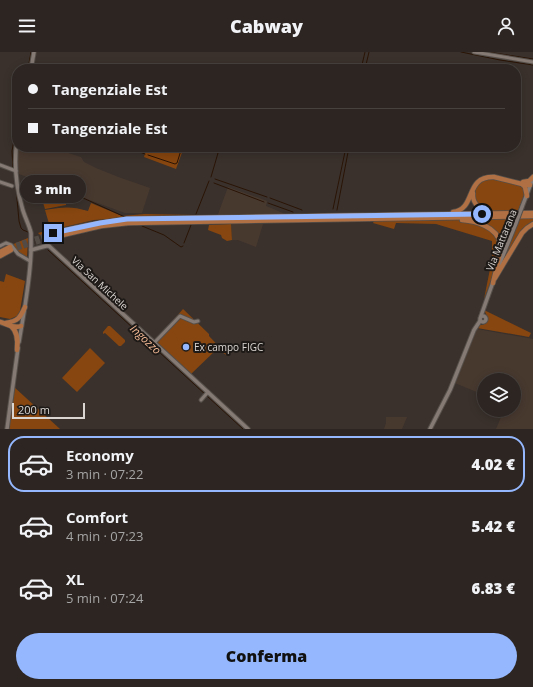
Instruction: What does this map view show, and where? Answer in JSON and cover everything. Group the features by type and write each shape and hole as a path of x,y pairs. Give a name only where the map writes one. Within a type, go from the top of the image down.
{"highway":[{"path":"435,214 457,212 466,205 476,183 482,178 494,176 526,185 533,177"},
{"path":"519,182 524,187 526,196"},
{"path":"473,191 475,204 481,209 491,213"},
{"path":"533,212 127,219 100,223 53,235 101,226 128,223 533,216"},
{"path":"442,218 467,220 489,228 496,233 500,244 493,283"},
{"path":"493,283 522,233 533,224"},
{"path":"1,254 11,249"},
{"path":"10,324 21,316 25,307"},
{"path":"0,322 19,328 21,326"},
{"path":"10,324 14,329 18,342 17,350"}],"street":[{"path":"32,64 34,52"},
{"path":"474,52 533,62"},
{"path":"6,429 17,350 29,282 31,232 20,200 14,171 15,152"},
{"path":"0,165 14,171"},
{"path":"0,182 12,186"},
{"name":"Via Mattarana","path":"430,429 455,379 474,330 480,324 482,319 484,307 526,196 528,184"},
{"path":"0,246 6,243 11,245 18,254 30,261"},
{"name":"Via San Michele","path":"30,250 49,246 154,343 206,394 248,429"},
{"path":"154,343 180,316 194,322 198,321"},
{"path":"201,400 206,394"}],"shaded area":[{"path":"65,152 81,157 84,162 96,168 150,188 142,213 125,213 19,174 17,153"},
{"path":"145,152 182,152 176,169 144,157"},
{"path":"492,178 522,185 524,188 524,195 519,211 488,211 480,206 475,198 474,189 480,182"},
{"path":"228,187 267,201 266,206 290,216 217,217"},
{"path":"52,190 62,193 60,200 66,202 66,205 45,209 40,193"},
{"path":"91,203 122,216 145,214 196,215 94,220 51,230 54,243 49,243 38,233 45,231 44,229 50,227 45,210 57,208 77,208 88,211"},
{"path":"520,217 533,217 533,221 520,232 502,264"},
{"path":"516,218 498,264 501,240 477,220"},
{"path":"374,221 468,221 488,229 497,241 498,254 492,278 484,299 492,259 492,241 436,224 396,223 394,229 373,223"},
{"path":"231,224 263,224 256,247 238,240 232,240"},
{"path":"231,224 232,240 227,241 222,238 221,235 208,230 209,225"},
{"path":"28,238 27,258 11,245"},
{"path":"6,274 25,281 20,311 17,316 10,319 0,317 0,281 4,282"},
{"path":"183,309 209,334 209,336 228,356 217,349 191,374 155,341"},
{"path":"484,310 531,333 529,337 477,328 480,325 483,325 488,318"},
{"path":"108,326 110,326 125,340 121,346 119,346 105,333 103,334"},
{"path":"477,329 533,339 533,429 496,429 501,417 521,417 521,373 477,373 477,392 455,383"},
{"path":"90,348 105,363 77,392 62,378"},
{"path":"13,386 60,429 7,429"},
{"path":"386,417 407,417 402,429 384,429"}],"waterway":[{"path":"29,64 31,52"},
{"path":"34,64 36,52"},
{"path":"362,64 365,52"},
{"path":"366,64 369,52"},
{"path":"461,52 533,65"},
{"path":"488,52 533,59"},
{"path":"12,152 13,168"},
{"path":"140,152 145,154"},
{"path":"148,155 175,164 177,163 180,152"},
{"path":"211,177 218,153 215,152"},
{"path":"333,209 345,152"},
{"path":"337,210 348,152"},
{"path":"15,177 19,221 21,228 28,232"},
{"path":"215,179 267,197"},
{"path":"196,214 209,181"},
{"path":"214,183 264,202"},
{"path":"21,195 52,188 59,188 69,192"},
{"path":"72,193 125,217"},
{"path":"270,198 302,210"},
{"path":"268,203 293,212"},
{"path":"184,243 191,225"},
{"path":"142,226 164,235 181,247 183,246"},
{"name":"Ingozzo","path":"48,250 243,429"}],"tunnel":[{"path":"10,247 53,233"},
{"path":"11,250 54,237"}],"place":[{"name":"Ex campo FIGC","path":"186,347"}],"route":[{"path":"53,233 127,219 482,214"}]}
